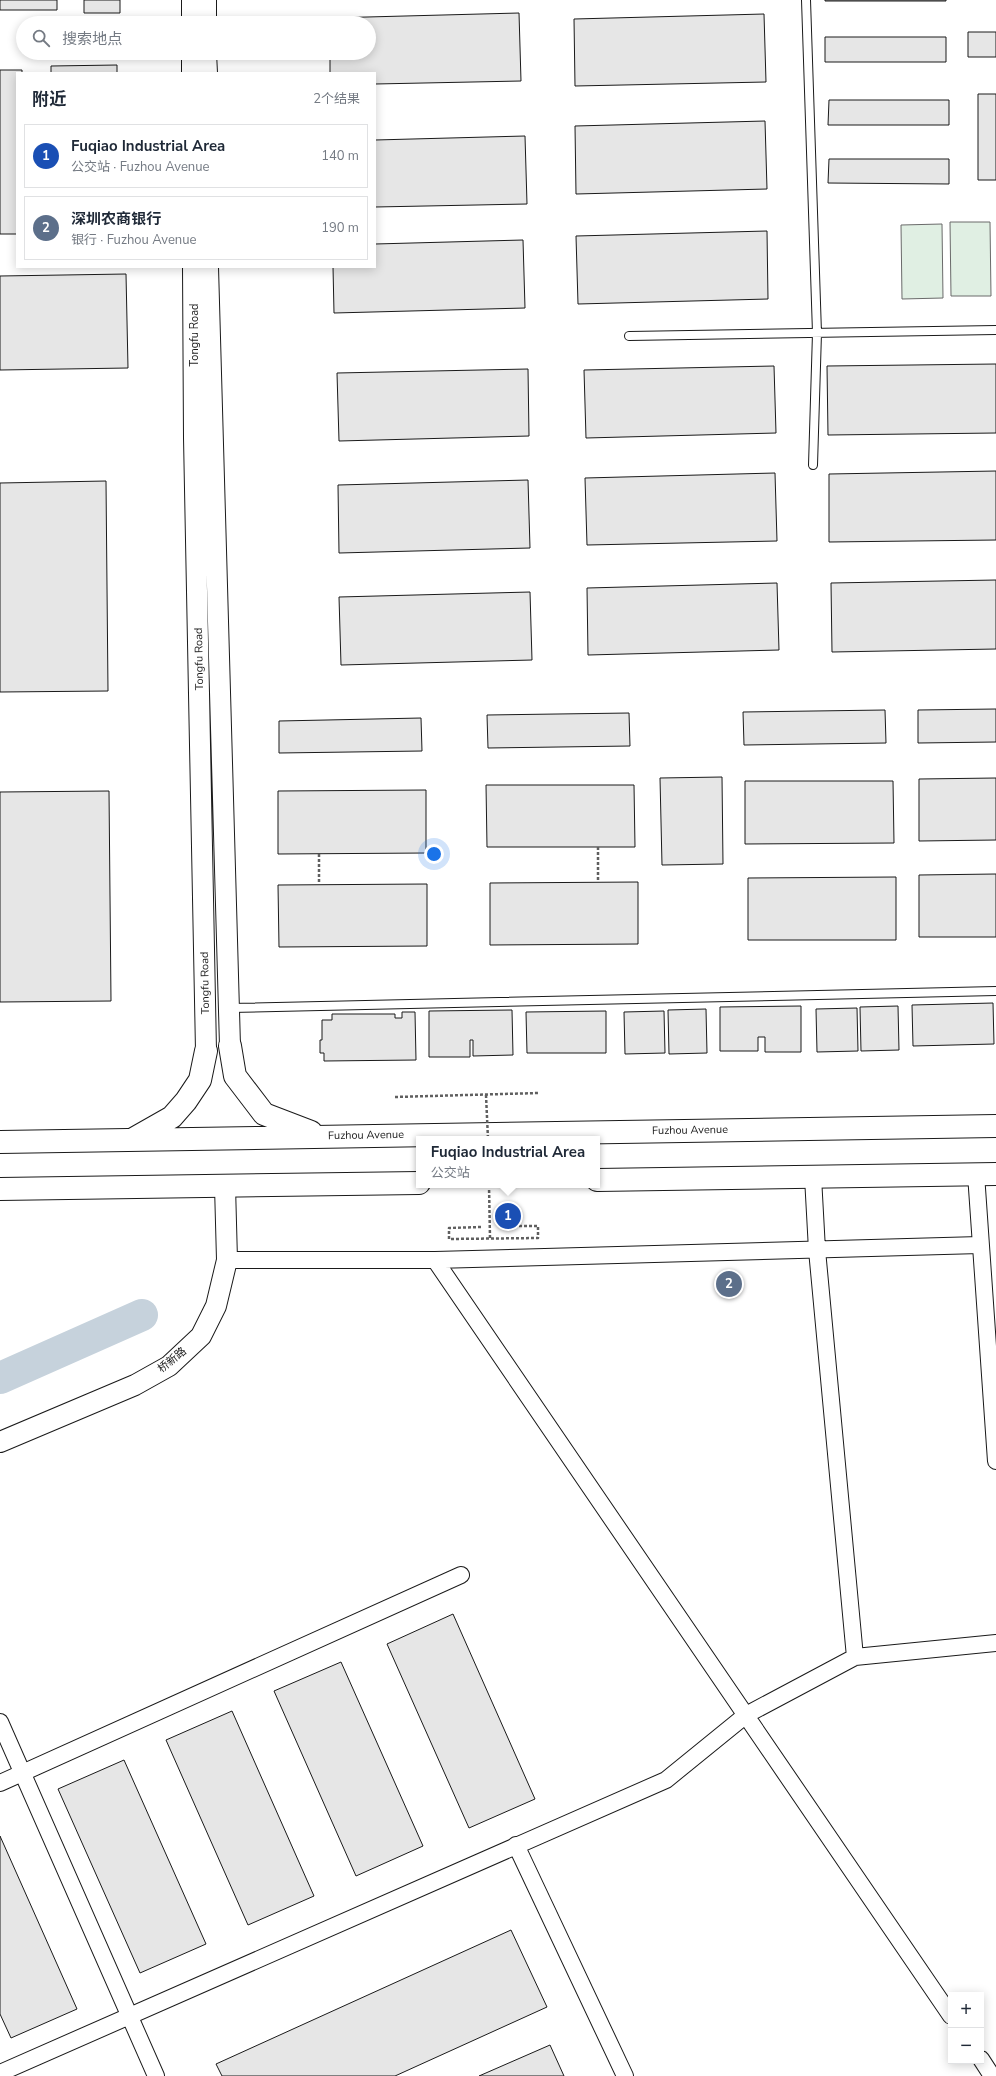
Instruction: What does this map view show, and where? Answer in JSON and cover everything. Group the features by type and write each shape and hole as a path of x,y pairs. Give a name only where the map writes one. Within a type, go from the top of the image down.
{"main road":[{"path":"230,1046 235,1076 264,1114 322,1136"},
{"path":"133,1139 172,1117 186,1101 200,1080 206,1051"},
{"name":"Fuzhou Avenue","path":"0,1142 996,1126"},
{"path":"600,1180 986,1174"},
{"path":"0,1189 416,1183"}],"street":[{"path":"192,0 192,16"},
{"path":"206,0 206,16"},
{"path":"192,60 192,72"},
{"path":"206,60 206,72"},
{"name":"Tongfu Road","path":"194,268 195,446 206,1051"},
{"name":"Tongfu Road","path":"208,268 230,1046"},
{"path":"986,1174 980,1245 996,1461"},
{"path":"813,1177 817,1250 855,1656"},
{"name":"桥新路","path":"0,1442 135,1385 169,1366 200,1336 216,1306 227,1260 225,1186"},
{"path":"227,1260 435,1260 980,1245"},
{"path":"435,1260 948,2012"},
{"path":"0,1783 461,1575"},
{"path":"0,2073 666,1780 746,1715 855,1656 996,1643"},
{"path":"0,1722 156,2076"},
{"path":"516,1845 625,2076"},
{"path":"984,2064 992,2076"}],"lane":[{"path":"806,0 817,333 813,465"},
{"path":"629,336 996,330"},
{"path":"230,1008 996,991"}],"path":[{"path":"598,847 598,882"},
{"path":"319,854 319,884"},
{"path":"395,1097 539,1093"},
{"path":"486,1095 488,1136"},
{"path":"489,1188 490,1238"},
{"path":"481,1227 449,1228 449,1239 538,1238 538,1226 505,1226"}],"green space":[{"path":"950,222 990,222 991,296 951,296"},
{"path":"942,224 943,298 902,299 901,225"}],"building":[{"path":"0,0 57,0 57,10 0,10"},
{"path":"84,0 120,0 120,13 84,13"},
{"path":"946,0 946,1 825,1"},
{"path":"519,13 521,81 376,84 376,72 330,72 330,60 376,60 376,17"},
{"path":"764,14 766,82 575,86 574,19"},
{"path":"968,32 996,32 996,57 968,57"},
{"path":"825,37 946,37 946,62 825,62"},
{"path":"117,65 117,72 51,72 51,66"},
{"path":"0,70 22,70 22,72 16,72 16,234 0,234"},
{"path":"978,94 996,94 996,180 978,180"},
{"path":"829,100 949,100 949,125 828,125"},
{"path":"765,121 767,189 576,194 575,126"},
{"path":"525,136 527,204 376,207 376,140"},
{"path":"829,159 949,159 949,184 828,183"},
{"path":"767,231 768,299 578,304 576,236"},
{"path":"523,240 525,308 334,313 333,268 376,268 376,244"},
{"path":"126,274 128,368 0,370 0,276"},
{"path":"996,364 996,433 828,435 827,366"},
{"path":"774,366 776,433 586,438 584,370"},
{"path":"528,369 529,436 339,441 337,373"},
{"path":"996,471 996,540 829,542 829,474"},
{"path":"775,473 777,541 587,545 585,478"},
{"path":"528,480 530,548 339,553 338,485"},
{"path":"106,481 108,691 0,692 0,483"},
{"path":"996,580 996,649 832,652 831,583"},
{"path":"777,583 779,650 588,655 587,588"},
{"path":"530,592 532,660 341,665 339,597"},
{"path":"996,709 996,742 918,743 918,710"},
{"path":"885,710 886,743 744,745 743,712"},
{"path":"629,713 630,746 488,748 487,715"},
{"path":"421,718 422,751 279,753 279,721"},
{"path":"722,777 723,864 662,865 660,778"},
{"path":"996,778 996,840 919,841 919,779"},
{"path":"745,781 893,781 894,843 745,844"},
{"path":"486,785 634,785 635,847 487,847"},
{"path":"426,790 426,853 278,854 278,791"},
{"path":"109,791 111,1001 0,1002 0,792"},
{"path":"996,874 996,937 919,937 919,875"},
{"path":"896,877 896,940 748,940 748,878"},
{"path":"638,882 638,944 490,945 490,883"},
{"path":"427,884 427,946 279,947 278,885"},
{"path":"993,1003 994,1044 913,1046 912,1005"},
{"path":"801,1006 801,1052 765,1052 765,1037 758,1037 758,1051 720,1051 720,1007"},
{"path":"898,1006 899,1050 861,1051 860,1007"},
{"path":"857,1008 858,1051 817,1052 816,1009"},
{"path":"706,1009 707,1053 669,1054 668,1010"},
{"path":"512,1010 513,1055 473,1056 473,1040 470,1040 470,1057 429,1057 429,1011"},
{"path":"606,1011 606,1053 527,1053 526,1012"},
{"path":"664,1011 665,1053 625,1054 624,1012"},
{"path":"402,1012 415,1012 416,1060 324,1061 324,1053 320,1053 320,1040 322,1040 322,1020 332,1020 332,1014 395,1014 395,1018 402,1018"},
{"path":"453,1614 535,1799 469,1828 387,1644"},
{"path":"341,1662 423,1846 356,1876 274,1691"},
{"path":"232,1711 314,1896 248,1925 166,1740"},
{"path":"124,1760 206,1944 140,1973 58,1789"},
{"path":"0,1836 77,2009 11,2038 0,2014"},
{"path":"511,1930 547,2007 395,2076 222,2076 216,2064"},
{"path":"550,2045 564,2076 479,2076"}],"waterway":[{"path":"0,1378 142,1315"}],"place":[{"name":"Fuqiao Industrial Area","path":"508,1216"},
{"name":"深圳农商银行","path":"729,1284"}]}
